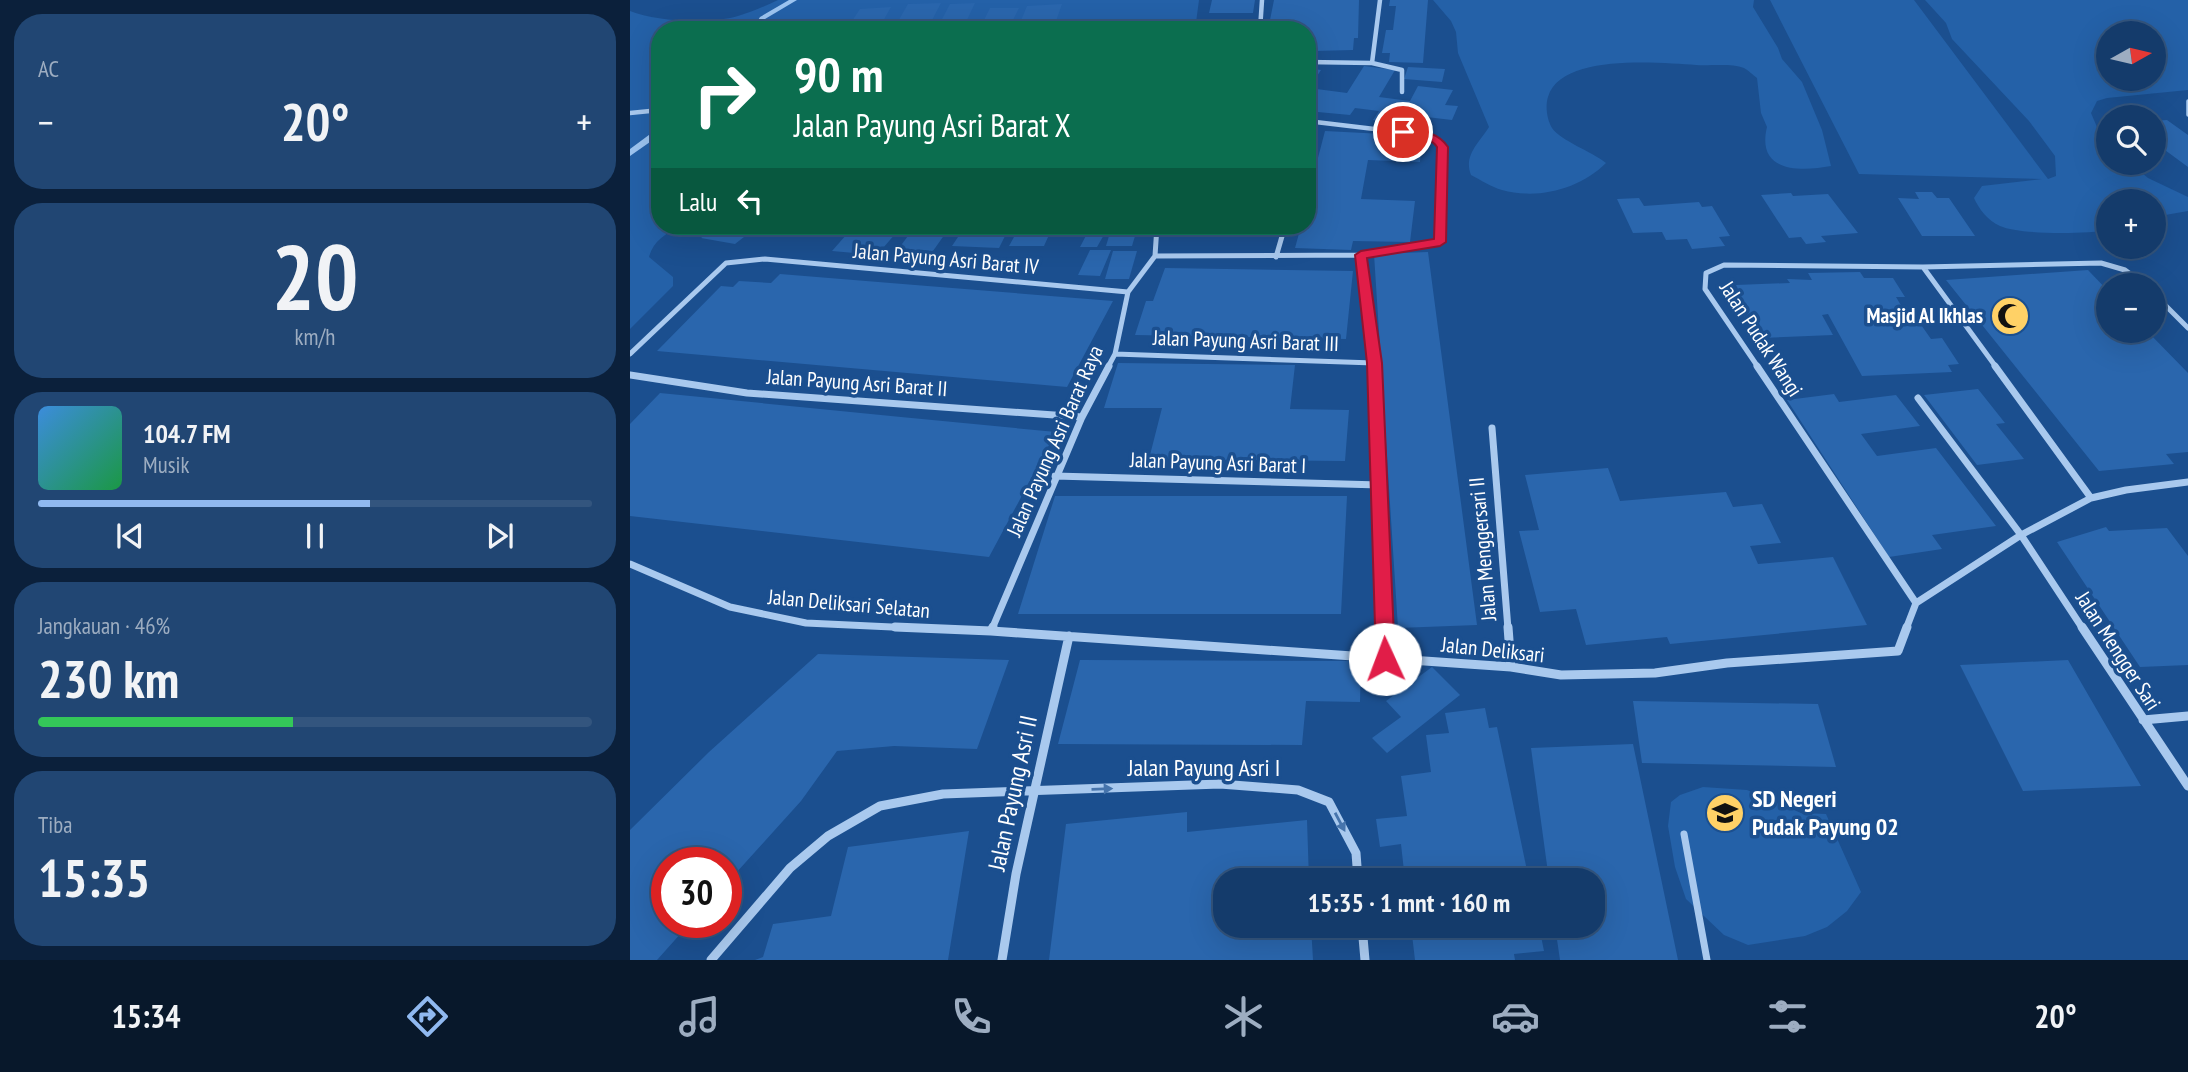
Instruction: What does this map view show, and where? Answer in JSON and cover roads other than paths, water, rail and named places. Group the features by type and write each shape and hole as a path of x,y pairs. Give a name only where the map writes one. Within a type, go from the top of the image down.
{"street":[{"path":"1261,21 1262,0"},
{"path":"1372,64 1380,0"},
{"path":"1316,62 1372,64 1402,70 1402,92"},
{"path":"630,113 651,111"},
{"path":"1156,235 1155,256 1361,255 1440,242 1443,147 1437,139 1425,135 1316,123"},
{"path":"1276,257 1282,235"},
{"path":"1361,255 1374,363 1385,659"},
{"name":"Jalan Payung Asri Barat Raya","path":"990,631 1055,476 1115,354 1128,292 1155,256"},
{"name":"Jalan Payung Asri Barat IV","path":"630,354 726,263 765,259 1128,292"},
{"name":"Jalan Pudak Wangi","path":"1916,603 1705,289 1706,273 1724,265 1923,267 2101,263 2118,265 2132,273"},
{"path":"1923,267 2091,498"},
{"path":"2166,306 2188,328"},
{"name":"Jalan Payung Asri Barat III","path":"1115,354 1374,363"},
{"name":"Jalan Payung Asri Barat II","path":"630,375 747,393 1082,417"},
{"name":"Jalan Mengger Sari","path":"1918,398 2021,535 2188,786"},
{"name":"Jalan Menggersari II","path":"1492,428 1511,667"},
{"name":"Jalan Payung Asri Barat I","path":"1055,476 1380,485"},
{"path":"1916,603 2021,535 2091,498 2126,490 2188,482"},
{"name":"Jalan Deliksari Selatan","path":"630,564 751,613 806,622 990,631"},
{"name":"Jalan Deliksari","path":"990,631 1511,667 1561,675 1655,674 1727,663 1898,651 1916,603"},
{"name":"Jalan Payung Asri II","path":"1002,960 1016,874 1069,636"},
{"path":"2143,720 2188,716"},
{"name":"Jalan Payung Asri I","path":"711,960 790,868 828,836 880,806 943,794 1220,784 1298,790 1329,802 1356,853 1358,868"},
{"path":"1363,938 1365,960"}],"lane":[{"path":"2188,101 2188,115"},
{"path":"1684,834 1707,960"}],"waterway":[{"path":"760,21 794,0"},
{"path":"630,153 651,138"}],"place":[{"name":"Masjid Al Ikhlas","path":"2010,316"},
{"name":"SD Negeri Pudak Payung 02","path":"1725,813"}]}
